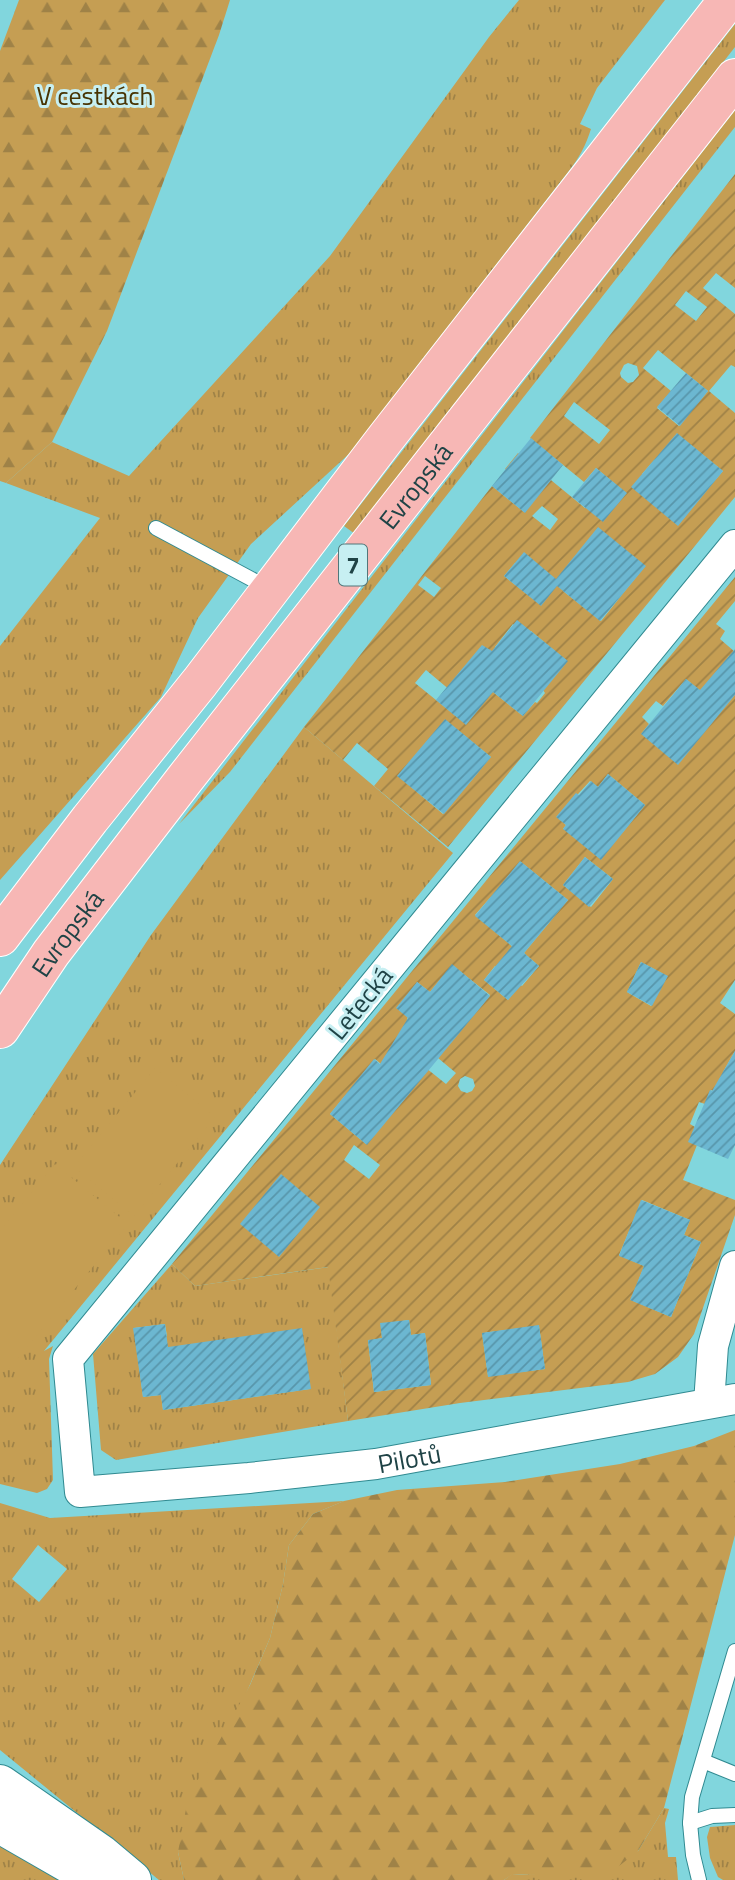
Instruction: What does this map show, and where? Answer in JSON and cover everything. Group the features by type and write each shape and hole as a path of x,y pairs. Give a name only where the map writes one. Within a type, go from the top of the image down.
{"main road":[{"name":"Evropská","path":"0,937 729,0"},
{"name":"Evropská","path":"0,1029 51,953 159,812 735,78"},
{"path":"0,1784 101,1854 132,1880"},
{"path":"0,1824 97,1880"}],"street":[{"name":"Letecká","path":"80,1492 68,1359 735,545"},
{"path":"722,1401 713,1346 735,1266"},
{"name":"Pilotů","path":"80,1492 376,1464 722,1401"}],"lane":[{"path":"156,528 271,590"},
{"path":"699,1880 690,1823 692,1797 735,1651"},
{"path":"703,1761 735,1774"},
{"path":"690,1823 712,1816 735,1815"}],"green space":[{"name":"V cestkách","path":"19,0 230,0 107,331 52,442 6,483 0,481 0,51"},
{"path":"519,0 665,0 597,88 580,124 591,129 589,135 569,171 350,453 251,544 198,618 161,697 0,880 0,646 100,518 6,483 52,442 129,476 330,256 489,37"},
{"path":"735,24 735,47 355,534 344,526"},
{"path":"735,110 735,127 230,772 179,824"},
{"path":"735,174 735,288 716,273 703,288 735,314 735,367 731,365 709,391 735,413 735,497 448,847 374,786 388,769 357,743 343,760 304,727 492,486 524,512 537,496 505,469 518,453 585,508 626,493 596,468 584,482 530,438","holes":["686,291 707,307 696,321 675,305","658,350 708,391 679,426 657,408 671,391 643,368","628,363 637,366 639,375 633,382 628,383 621,377 624,365","574,402 610,430 599,444 564,416","686,441 723,471 678,525 642,474 654,460","542,506 558,519 550,530 532,516","515,563 541,605 504,576","645,566 601,621 563,591","425,576 441,588 434,597 418,585","513,624 526,635 531,631 567,661 543,690 545,693 523,716 493,692 468,704 457,717 415,683 426,670 451,691 486,648 495,656 495,647","454,727 491,757 443,814 398,776"]},
{"path":"735,577 735,601 716,624 725,631 720,639 735,652 735,661 729,656 718,670 735,684 735,980 720,1003 735,1014 735,1051 723,1072 735,1100 711,1090 705,1104 699,1102 690,1124 695,1127 697,1145 683,1180 735,1200 735,1215 694,1334 678,1357 655,1374 628,1382 460,1403 348,1421 328,1267 195,1286 172,1264","holes":["686,679 723,709 641,734 649,724 642,717 656,701 663,706","608,774 645,805 623,832 563,829 566,825 557,817 590,781 598,787","585,857 613,879 591,907 563,885","521,862 568,900 524,953 539,966 522,986 499,968 514,948 475,915","641,962 667,976 651,1006 627,992","452,965 490,995 467,1023 407,1020 417,982 430,992","495,966 519,986 508,1000 484,980","426,1048 456,1073 446,1084 416,1060","375,1059 412,1090 366,1144 330,1114","465,1076 473,1079 475,1086 472,1091 461,1091 458,1086 460,1079","354,1145 380,1165 369,1179 344,1160","642,1200 690,1220 684,1235 701,1242 671,1317 631,1300 644,1266 619,1255","409,1320 411,1335 425,1333 431,1385 374,1392 368,1341 382,1338 381,1324","539,1326 545,1369 488,1376 482,1333"]},
{"path":"304,727 453,853 44,1351 53,1346 49,1359 53,1480 47,1489 37,1493 0,1484 0,1165 151,935"},
{"path":"155,1068 215,1117 134,1216 74,1167"},
{"path":"55,1164 128,1224 9,1369 0,1361 0,1231"},
{"path":"172,1264 195,1286 329,1267 348,1421 116,1460 101,1450 93,1354","holes":["165,1324 167,1336 152,1338 154,1349 310,1389 163,1410 161,1395 143,1397 134,1328"]},
{"path":"735,1430 735,1535 664,1808 638,1851 614,1870 568,1874 513,1874 504,1880 184,1880 178,1852 188,1798 250,1685 270,1638 289,1545 313,1514 344,1501 397,1490 505,1482 620,1464 694,1446"},
{"path":"344,1501 313,1514 289,1545 270,1638 178,1852 184,1880 159,1880 0,1750 0,1503 50,1518","holes":["38,1545 67,1569 39,1602 12,1579"]},
{"path":"664,1808 669,1809 665,1823 668,1857 676,1857 678,1880 504,1880 512,1874 531,1875 638,1851"},
{"path":"735,1825 735,1880 723,1880 718,1877 710,1858 707,1837 710,1827"},
{"path":"0,1839 71,1880 0,1880"}],"building":[{"path":"686,373 708,391 680,426 657,407"},
{"path":"677,433 723,471 678,526 631,487"},
{"path":"531,438 563,465 525,513 492,486"},
{"path":"596,468 627,493 603,522 572,497"},
{"path":"598,527 646,566 600,621 557,586 541,606 504,576 524,552 556,579"},
{"path":"517,620 568,661 523,716 493,692 466,725 436,700 482,645 492,651"},
{"path":"735,649 735,695 678,765 641,734 686,679 700,690"},
{"path":"445,719 491,757 444,814 397,776"},
{"path":"608,774 645,805 601,860 563,829 566,825 556,817 576,793 579,795 591,781 598,787"},
{"path":"585,857 613,879 589,907 563,885"},
{"path":"520,861 568,900 524,953 539,966 508,1000 484,980 512,946 475,916"},
{"path":"641,962 668,976 652,1006 627,992"},
{"path":"452,964 490,996 367,1145 330,1114 374,1059 380,1064 408,1018 396,1008 417,982 430,992"},
{"path":"735,1051 735,1145 728,1159 688,1142 710,1090 712,1091"},
{"path":"281,1174 320,1207 279,1257 240,1224"},
{"path":"641,1200 690,1220 684,1235 701,1242 671,1317 630,1300 644,1266 619,1256"},
{"path":"409,1320 411,1335 425,1333 431,1385 374,1392 368,1340 382,1338 380,1323"},
{"path":"165,1324 168,1347 302,1328 311,1389 163,1410 161,1395 143,1397 133,1328"},
{"path":"539,1325 545,1369 488,1377 482,1333"}]}
